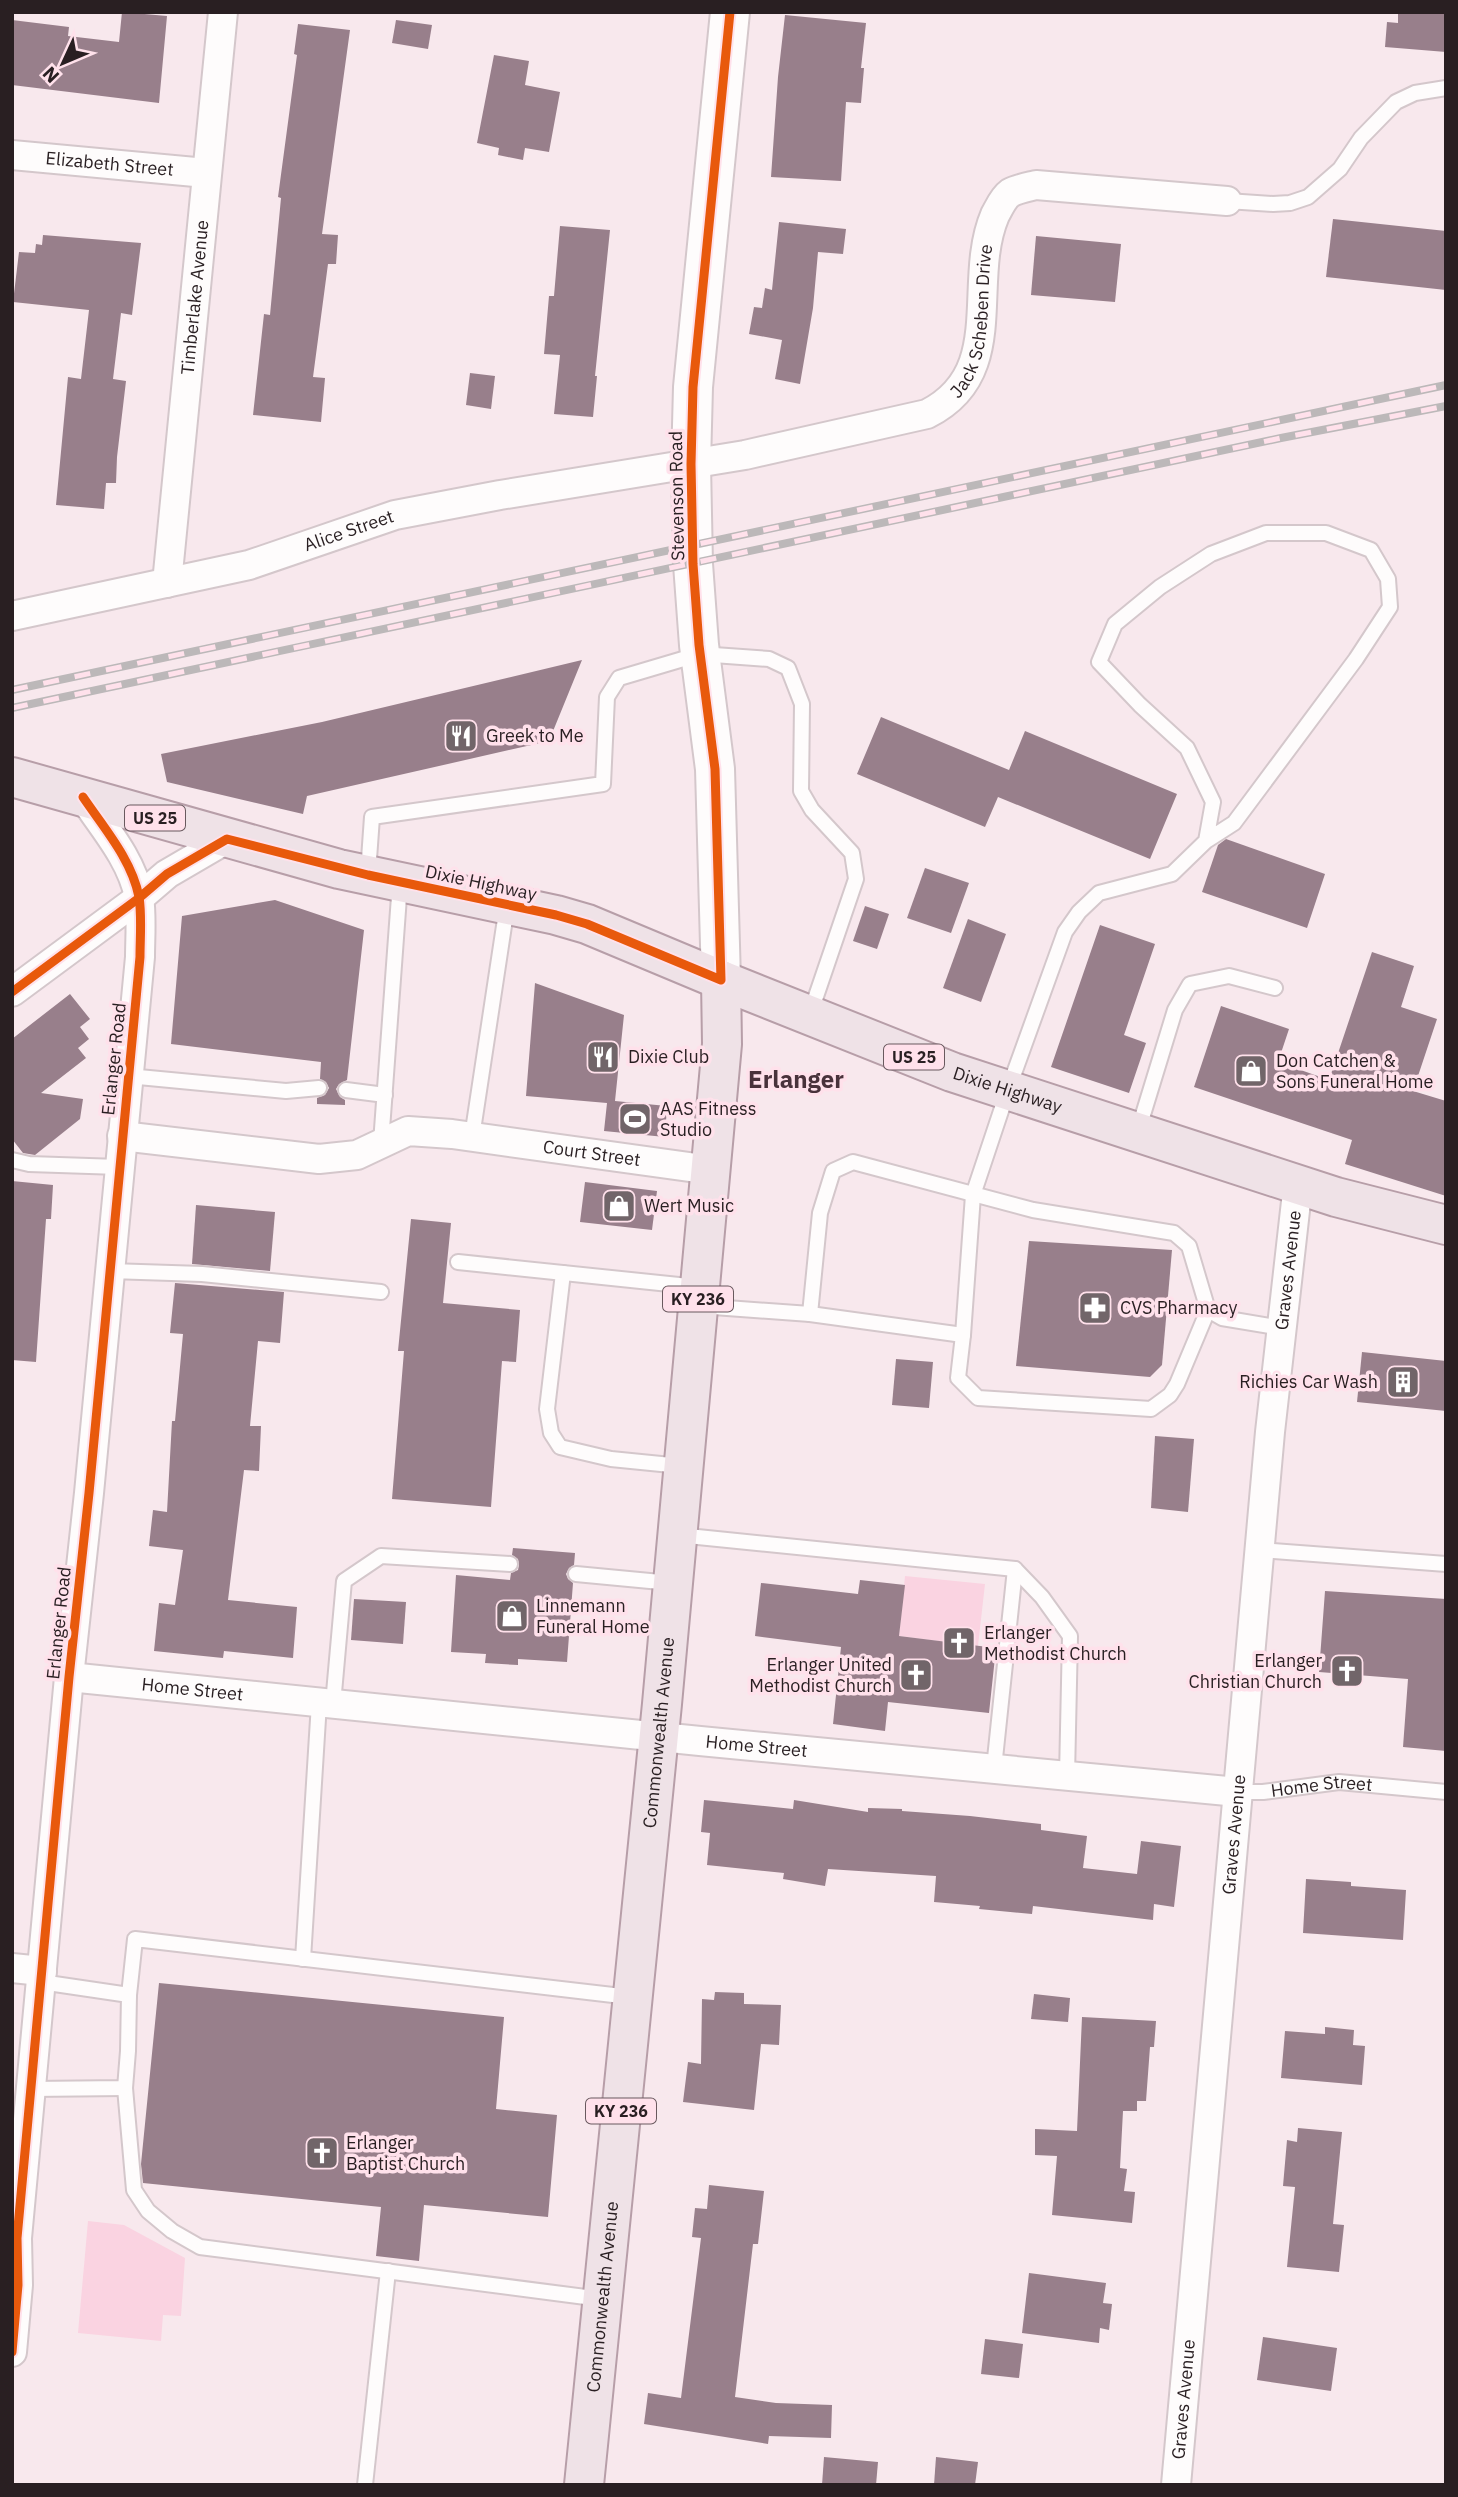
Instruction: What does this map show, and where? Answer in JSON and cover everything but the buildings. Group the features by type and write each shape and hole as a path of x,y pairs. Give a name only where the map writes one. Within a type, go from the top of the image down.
{"main road":[{"name":"Stevenson Road","path":"721,980 715,769 700,654 693,564 691,464 693,387 730,12"},
{"name":"Dixie Highway","path":"12,778 228,839 384,879 587,923 721,980 952,1072 1336,1197 1446,1225"},
{"name":"Commonwealth Avenue","path":"584,2485 711,1170 722,1044 721,980"}],"street":[{"name":"Timberlake Avenue","path":"167,583 223,12"},
{"name":"Elizabeth Street","path":"12,155 206,173"},
{"name":"Jack Scheben Drive","path":"691,464 745,455 927,414 946,404 965,382 975,362 987,234 999,206 1011,193 1036,185 1227,201"},
{"name":"Alice Street","path":"12,616 249,565 395,515 691,464"},
{"name":"Erlanger Road","path":"12,2352 18,2285 17,2238 140,957 139,898 131,873 117,845 83,797"},
{"path":"12,992 187,861 228,839"},
{"name":"Court Street","path":"122,1136 319,1159 357,1155 408,1131 472,1137 711,1170"},
{"name":"Graves Avenue","path":"1176,2485 1259,1550 1298,1184"},
{"name":"Home Street","path":"69,1677 1238,1792"},
{"path":"12,1968 41,1977"}],"lane":[{"path":"1227,201 1273,204 1290,203 1308,197 1340,169 1360,138 1396,102 1415,93 1446,88"},
{"path":"810,1314 811,1279 820,1213 833,1171 853,1162 973,1195 1032,1210 1174,1233 1189,1247 1208,1310 1170,1395 1151,1409 978,1398 958,1378 973,1195 1065,932 1079,912 1100,893 1172,874 1206,841 1234,823 1356,659 1390,607 1388,579 1371,550 1326,533 1266,533 1211,554 1160,587 1115,624 1099,662 1186,748 1213,802 1206,841"},
{"path":"381,1143 384,1096 384,879 372,817 603,784 607,698 619,678 700,654 769,659 788,668 802,704 801,791 812,810 852,853 856,879 810,1015"},
{"path":"472,1137 507,905"},
{"path":"1138,1132 1175,1010 1190,984 1230,976 1275,988"},
{"path":"128,1076 286,1091 319,1087"},
{"path":"346,1090 384,1096"},
{"path":"12,1160 29,1164 119,1167"},
{"path":"458,1262 564,1273 698,1297 963,1335"},
{"path":"110,1271 202,1274 381,1292"},
{"path":"564,1273 547,1409 551,1433 560,1447 611,1459 682,1466"},
{"path":"1208,1310 1222,1318 1282,1328"},
{"path":"677,1535 1015,1569 1042,1597 1070,1636 1067,1776"},
{"path":"1259,1550 1446,1564"},
{"path":"303,1959 326,1703 344,1581 381,1556 510,1564"},
{"path":"994,1768 1015,1569"},
{"path":"576,1574 672,1583"},
{"name":"Home Street","path":"1238,1792 1263,1792 1339,1782 1446,1792"},
{"path":"602,2299 200,2247 172,2231 148,2211 134,2190 125,2088 128,1994 135,1939 632,1998"},
{"path":"41,1977 128,1994"},
{"path":"31,2089 125,2088"},
{"path":"365,2485 388,2271"}],"shaded area":[{"path":"905,1576 985,1584 978,1646 899,1636"},
{"path":"88,2221 124,2225 185,2258 181,2316 163,2315 161,2341 78,2333"}],"railway":[{"path":"12,690 1446,385"},
{"path":"12,708 1281,438 1446,406"}],"cycle path":[{"path":"12,992 139,898 167,874 227,839 368,875 556,915 587,924 721,980 715,769 699,645 693,564 691,464 693,387 730,12"},
{"path":"12,2352 18,2285 17,2238 140,957 139,897 135,883 116,845 83,797"}],"place":[{"name":"Greek to Me","path":"461,736"},
{"name":"Dixie Club","path":"603,1057"},
{"name":"Don Catchen & Sons Funeral Home","path":"1251,1071"},
{"name":"AAS Fitness Studio","path":"635,1119"},
{"name":"Wert Music","path":"619,1206"},
{"name":"CVS Pharmacy","path":"1095,1308"},
{"name":"Richies Car Wash","path":"1403,1382"},
{"name":"Linnemann Funeral Home","path":"512,1616"},
{"name":"Erlanger Methodist Church","path":"959,1643"},
{"name":"Erlanger Christian Church","path":"1347,1671"},
{"name":"Erlanger United Methodist Church","path":"916,1675"},
{"name":"Erlanger Baptist Church","path":"322,2153"}],"district":[{"name":"Erlanger","path":"796,1080"}]}
